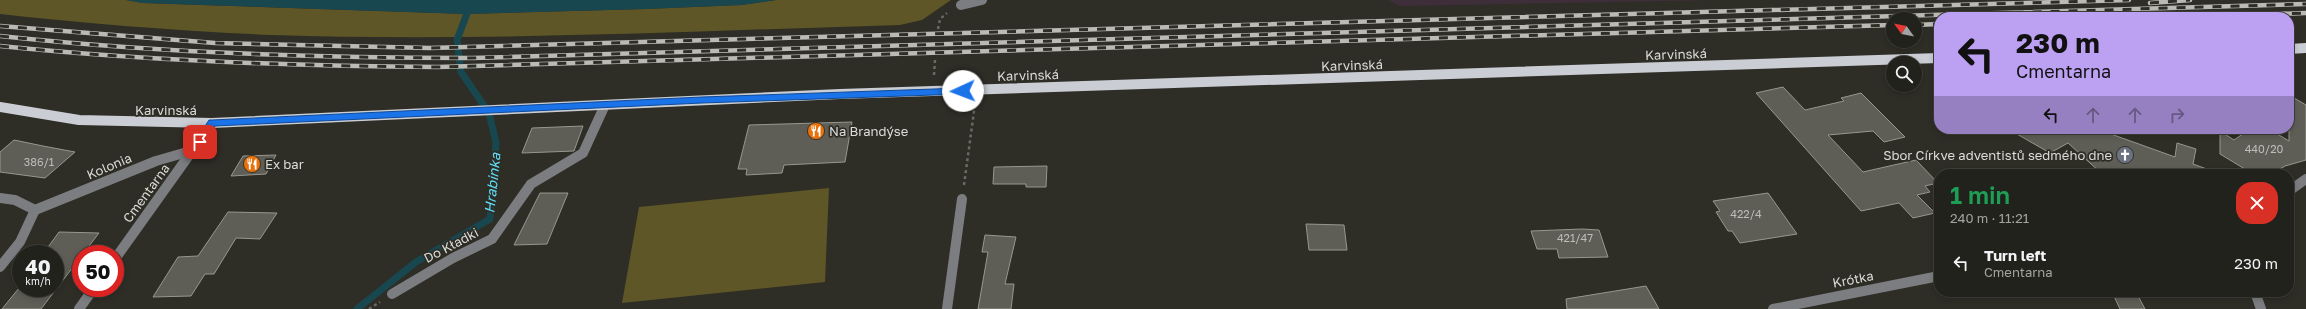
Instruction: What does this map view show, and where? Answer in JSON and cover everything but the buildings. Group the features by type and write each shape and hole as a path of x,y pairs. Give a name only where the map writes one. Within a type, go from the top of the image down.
{"main road":[{"path":"2294,49 2306,48"},
{"name":"Karvinská","path":"0,107 56,117 133,123 212,123 978,90 1934,58"}],"street":[{"path":"962,5 982,0"},
{"name":"Do Kładki","path":"392,294 453,258 492,239 531,184 583,153 605,105"},
{"name":"Cmentarna","path":"124,247 212,123"},
{"name":"Kolonia","path":"34,210 88,190 164,158 194,150"},
{"path":"2294,188 2306,179"},
{"path":"0,198 15,200 34,210 20,242 0,266"},
{"path":"947,309 962,199"},
{"name":"Krótka","path":"1773,309 1934,277"},
{"path":"79,309 88,297"},
{"path":"2257,297 2261,309"}],"path":[{"path":"962,199 978,90"}],"shaded area":[{"path":"0,0 126,0 143,3 466,14 741,5 776,0 951,0 922,20 900,25 586,35 349,37 271,35 203,31 101,24 0,14"},
{"path":"1388,0 1720,0 1399,6"},
{"path":"829,188 825,282 622,303 639,207"}],"water":[{"path":"126,0 776,0 741,5 466,14 143,3"}],"waterway":[{"name":"Hrabinka","path":"357,309 416,262 490,219 496,143 489,113 461,72 457,40 472,0"}],"railway":[{"path":"0,26 215,43 430,48 2129,0"},
{"path":"2150,3 2190,0"},
{"path":"2034,12 2306,4"},
{"path":"2294,13 2306,13"},
{"path":"0,36 118,47 295,56 472,58 1934,15"},
{"path":"1922,25 1934,24"},
{"path":"0,46 219,62 438,67 1886,25"}],"place":[{"name":"Na Brandýse","path":"816,131"},
{"name":"Sbor Církve adventistů sedmého dne","path":"2125,155"},
{"name":"Ex bar","path":"252,164"}],"route":[{"path":"200,142 212,123 840,94 963,91"}]}
